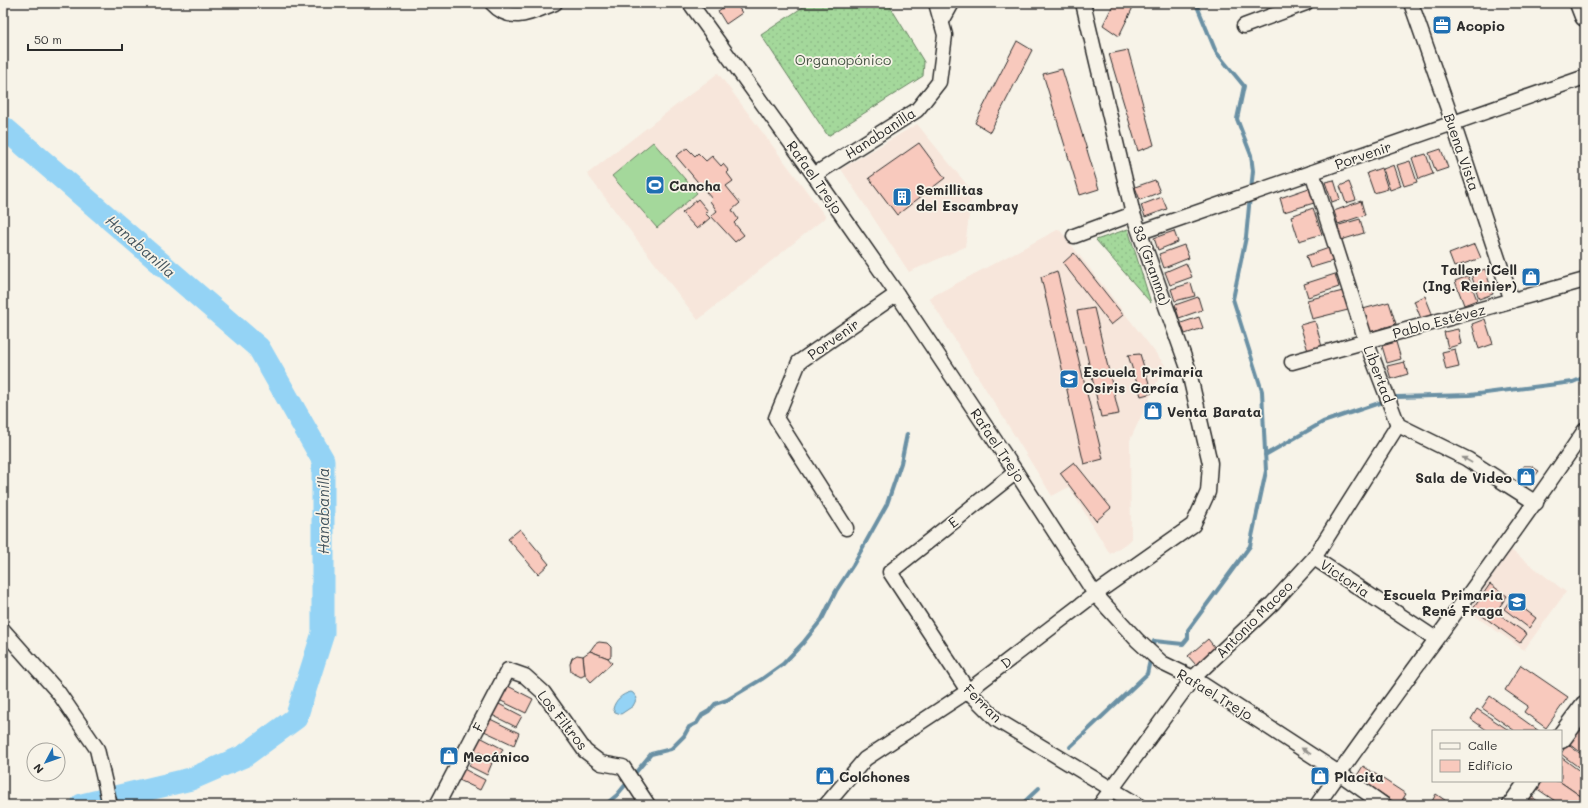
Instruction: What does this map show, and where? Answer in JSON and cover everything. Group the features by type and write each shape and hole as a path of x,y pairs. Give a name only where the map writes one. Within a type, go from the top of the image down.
{"main road":[{"path":"1580,3 1585,16"},
{"path":"1562,737 1585,706"},
{"path":"1513,805 1529,782"}],"street":[{"path":"492,3 496,8 510,16 523,15 555,3"},
{"name":"Rafael Trejo","path":"690,3 814,175 897,294 1016,472 1095,594 1137,640 1162,663 1193,678 1339,773 1384,805"},
{"name":"Hanabanilla","path":"814,175 917,110 939,82 945,35 936,3"},
{"path":"942,21 952,3"},
{"name":"33 (Granma)","path":"1083,3 1133,214 1141,232 1188,368 1210,463 1208,492 1193,525"},
{"path":"1244,26 1306,3"},
{"name":"Buena Vista","path":"1411,3 1453,123 1512,301"},
{"name":"Porvenir","path":"1141,232 1585,77"},
{"name":"Libertad","path":"1312,172 1366,341 1398,425"},
{"path":"1074,236 1133,214"},
{"name":"Pablo Estévez","path":"1292,362 1585,280"},
{"name":"Porvenir","path":"846,528 776,418 799,362 897,294"},
{"path":"1398,425 1467,459 1536,503"},
{"name":"Antonio Maceo","path":"1100,805 1193,678 1273,603 1314,558 1398,425"},
{"path":"1317,805 1536,503 1585,430"},
{"name":"E","path":"890,572 1016,472"},
{"name":"D","path":"826,805 865,759 968,691 1095,594 1193,525"},
{"name":"Victoria","path":"1314,558 1436,639"},
{"name":"Ferran","path":"890,572 968,691 997,720 1138,805"},
{"path":"3,630 58,692 97,749 110,805"},
{"name":"Los Filtros","path":"508,670 525,676 543,692 585,751 601,763 623,767 648,805"},
{"name":"F","path":"437,805 508,670"}],"shaded area":[{"path":"718,73 826,217 698,320 587,174"},
{"path":"917,124 972,191 965,247 909,272 841,169"},
{"name":"Escuela Primaria Osiris García","path":"1059,229 1165,365 1130,440 1131,540 1110,554 1069,487 1052,496 929,298"},
{"name":"Escuela Primaria René Fraga","path":"1511,550 1566,592 1524,650 1468,611"}],"green space":[{"name":"Organopónico","path":"809,3 888,3 924,62 923,76 828,136 761,35"},
{"name":"Cancha","path":"653,142 697,193 657,228 612,176"},
{"path":"1128,229 1151,303 1096,240"}],"water":[{"path":"631,692 637,698 633,706 621,714 615,712 613,709 617,700 625,694"}],"building":[{"path":"730,3 736,3 742,13 726,24 718,11"},
{"path":"1114,3 1135,3 1119,36 1103,25"},
{"path":"1017,41 1032,50 990,132 975,123"},
{"path":"1128,50 1154,145 1138,151 1109,54"},
{"path":"1062,69 1099,189 1080,195 1043,74"},
{"name":"Semillitas del Escambray","path":"919,143 945,178 897,215 869,178"},
{"path":"687,148 695,156 698,153 706,161 712,156 721,166 723,164 729,171 727,173 733,181 726,186 740,203 732,210 738,219 734,223 744,235 735,242 711,216 717,211 710,201 712,199 676,156"},
{"path":"1441,149 1448,168 1436,172 1429,153"},
{"path":"1426,154 1433,174 1419,179 1412,158"},
{"path":"1410,161 1417,182 1404,186 1397,165"},
{"path":"1394,165 1401,186 1390,190 1383,169"},
{"path":"1381,168 1388,189 1374,193 1367,173"},
{"path":"1155,180 1160,192 1140,200 1135,187"},
{"path":"1334,180 1340,199 1332,202 1325,182"},
{"path":"1349,182 1356,200 1346,203 1340,186"},
{"path":"1309,188 1314,203 1284,212 1280,198"},
{"path":"1162,197 1167,209 1145,217 1141,205"},
{"path":"698,199 708,211 705,213 710,218 697,229 682,213"},
{"path":"1361,201 1365,215 1338,224 1334,211"},
{"path":"1313,208 1322,234 1299,241 1291,216"},
{"path":"1360,219 1364,233 1341,240 1336,226"},
{"path":"1174,231 1178,242 1158,250 1154,238"},
{"path":"1475,244 1481,258 1454,267 1449,254"},
{"path":"1184,245 1189,258 1164,268 1159,254"},
{"path":"1329,248 1333,261 1310,268 1306,256"},
{"path":"1074,253 1123,315 1111,325 1063,263"},
{"path":"1186,263 1192,277 1170,285 1165,272"},
{"path":"1485,269 1493,294 1479,299 1471,274"},
{"path":"1057,271 1103,459 1084,464 1041,277"},
{"path":"1335,274 1339,287 1308,297 1304,284"},
{"path":"1468,276 1477,300 1464,305 1455,281"},
{"path":"1191,283 1195,296 1175,301 1171,289"},
{"path":"1343,291 1348,310 1312,319 1307,300"},
{"path":"1425,296 1433,316 1422,321 1414,301"},
{"path":"1198,297 1202,310 1179,318 1175,305"},
{"path":"1389,302 1396,324 1370,332 1363,309"},
{"path":"1094,308 1119,414 1101,417 1077,311"},
{"path":"1199,317 1203,328 1185,334 1181,323"},
{"path":"1485,319 1493,344 1479,349 1472,324"},
{"path":"1315,321 1322,347 1308,351 1300,325"},
{"path":"1458,329 1461,344 1448,348 1444,332"},
{"path":"1396,342 1401,359 1387,363 1382,346"},
{"path":"1455,349 1459,367 1446,370 1442,352"},
{"path":"1140,354 1152,393 1141,396 1128,355"},
{"path":"1404,362 1408,374 1391,379 1387,366"},
{"path":"1074,462 1111,508 1096,521 1060,473"},
{"name":"Sala de Video","path":"1524,466 1531,466 1539,471 1526,487 1518,481 1518,473"},
{"path":"520,529 549,564 538,574 508,539"},
{"path":"1490,584 1507,596 1496,612 1527,634 1520,643 1473,609"},
{"path":"1511,599 1536,618 1529,628 1504,609"},
{"path":"1208,639 1216,649 1196,665 1188,656"},
{"path":"599,642 607,643 611,647 611,656 608,658 590,651 595,644"},
{"path":"590,651 608,658 612,663 591,682 585,675 583,656"},
{"path":"577,655 583,656 585,675 581,677 571,672 570,664 572,658"},
{"path":"1521,665 1568,697 1546,728 1524,712 1528,706 1505,690"},
{"path":"506,685 533,699 526,713 499,700"},
{"path":"1490,696 1538,730 1514,730 1482,708"},
{"path":"497,703 522,716 516,727 492,715"},
{"path":"1477,709 1508,730 1487,730 1471,719"},
{"path":"488,718 519,733 514,745 482,730"},
{"path":"1580,729 1585,733 1585,756 1569,743"},
{"path":"480,737 503,749 497,761 474,750"},
{"path":"1567,744 1585,757 1585,772 1562,755"},
{"path":"475,755 492,763 487,775 469,766"},
{"path":"1562,758 1585,775 1585,799 1560,782 1562,782"},
{"path":"1363,766 1406,794 1399,805 1356,777"},
{"path":"462,768 485,780 480,790 457,779"},
{"path":"1541,782 1560,782 1585,799 1585,805 1561,805 1536,788"},
{"path":"1436,794 1452,805 1430,805"},
{"path":"1531,796 1543,805 1524,805"},
{"path":"1404,798 1415,805 1399,805"}],"waterway":[{"path":"1198,3 1197,6 1216,52 1244,86 1237,119 1251,155 1253,171 1251,190"},
{"name":"Hanabanilla","path":"3,127 259,348 323,460 323,633 296,718 244,756 191,779 82,805"},
{"path":"1152,650 1154,641 1183,644 1188,638 1188,630 1250,546 1266,471 1262,391 1233,299 1246,237 1250,196"},
{"path":"1265,455 1323,422 1397,397 1470,395 1573,382 1585,377"},
{"path":"605,805 617,795 651,754 671,749 684,736 689,727 697,723 702,715 709,711 715,704 727,700 762,679 783,664 803,643 822,619 836,591 853,565 887,504 901,463 907,434"},
{"path":"1070,747 1147,674 1151,656"},
{"path":"1021,805 1039,788"}],"place":[{"name":"Acopio","path":"1442,25"},
{"name":"Cancha","path":"655,185"},
{"name":"Semillitas del Escambray","path":"902,197"},
{"name":"Taller iCell (Ing. Reinier)","path":"1531,277"},
{"name":"Escuela Primaria Osiris García","path":"1069,379"},
{"name":"Venta Barata","path":"1153,411"},
{"name":"Sala de Video","path":"1526,477"},
{"name":"Escuela Primaria René Fraga","path":"1517,602"},
{"name":"Mecánico","path":"449,756"},
{"name":"Colchones","path":"825,776"},
{"name":"Placita","path":"1320,776"}]}
